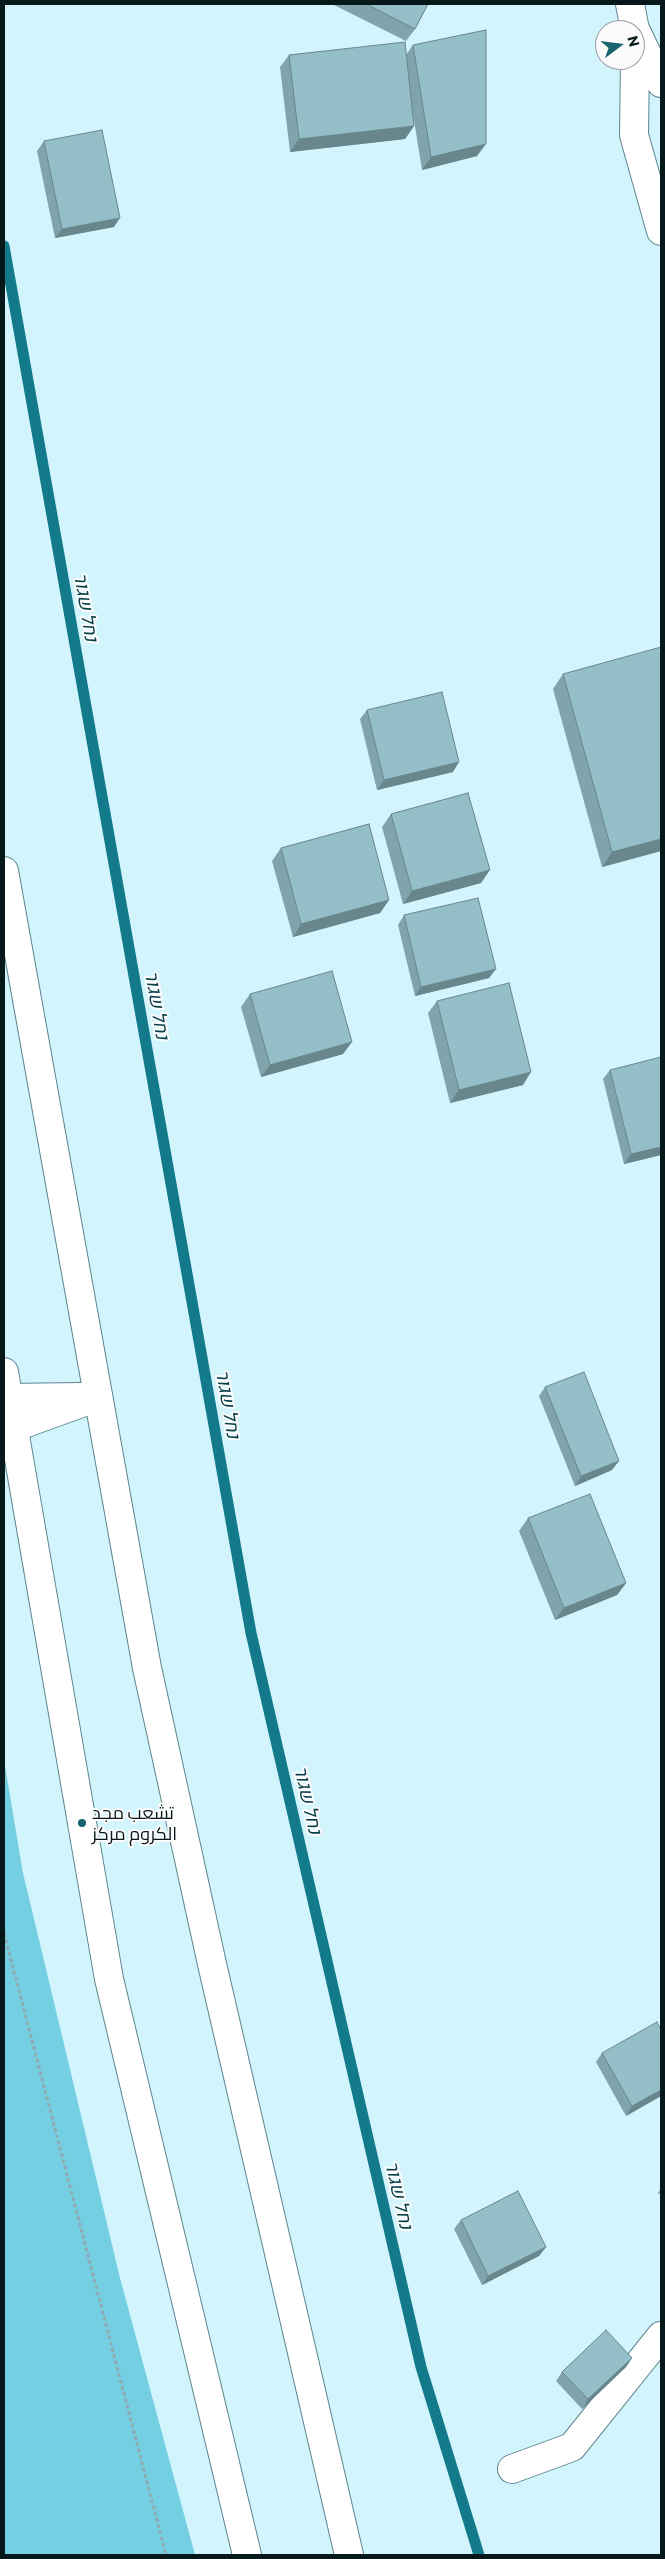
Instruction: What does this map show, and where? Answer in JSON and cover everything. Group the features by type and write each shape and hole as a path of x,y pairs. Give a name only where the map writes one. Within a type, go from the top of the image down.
{"main road":[{"path":"645,48 661,83"},
{"path":"635,70 634,135 661,231"},
{"path":"4,871 149,1678 212,1964 349,2555"},
{"path":"98,1397 5,1389 9,1430 33,1542 109,1979 247,2555"},
{"path":"9,1430 98,1397"},
{"path":"4,1494 33,1542"},
{"path":"512,2469 572,2447 661,2336"}],"path":[{"path":"4,1933 166,2555"}],"shaded area":[{"path":"4,1760 23,1873 120,2278 195,2555 4,2555"}],"building":[{"path":"366,4 428,4 415,29"},
{"path":"486,30 486,144 431,157 413,45"},
{"path":"405,42 414,126 299,139 289,55"},
{"path":"102,130 120,218 62,229 44,141"},
{"path":"661,647 661,839 612,852 563,674"},
{"path":"442,692 459,762 384,780 367,710"},
{"path":"468,793 490,870 412,891 391,814"},
{"path":"369,824 389,900 301,924 281,848"},
{"path":"478,898 496,969 421,987 404,915"},
{"path":"332,971 352,1042 270,1065 250,994"},
{"path":"509,983 531,1072 459,1090 437,1001"},
{"path":"661,1057 661,1147 631,1154 610,1070"},
{"path":"584,1372 619,1461 581,1476 545,1387"},
{"path":"590,1494 626,1583 564,1608 528,1518"},
{"path":"657,2022 661,2030 661,2090 632,2106 602,2053"},
{"path":"518,2191 546,2247 488,2276 461,2220"},
{"path":"606,2330 632,2358 588,2399 562,2372"}],"waterway":[{"name":"נחל שגור","path":"4,246 251,1633 421,2367 479,2555"}],"place":[{"name":"تشعب مجد الكروم مركز","path":"82,1823"}]}
